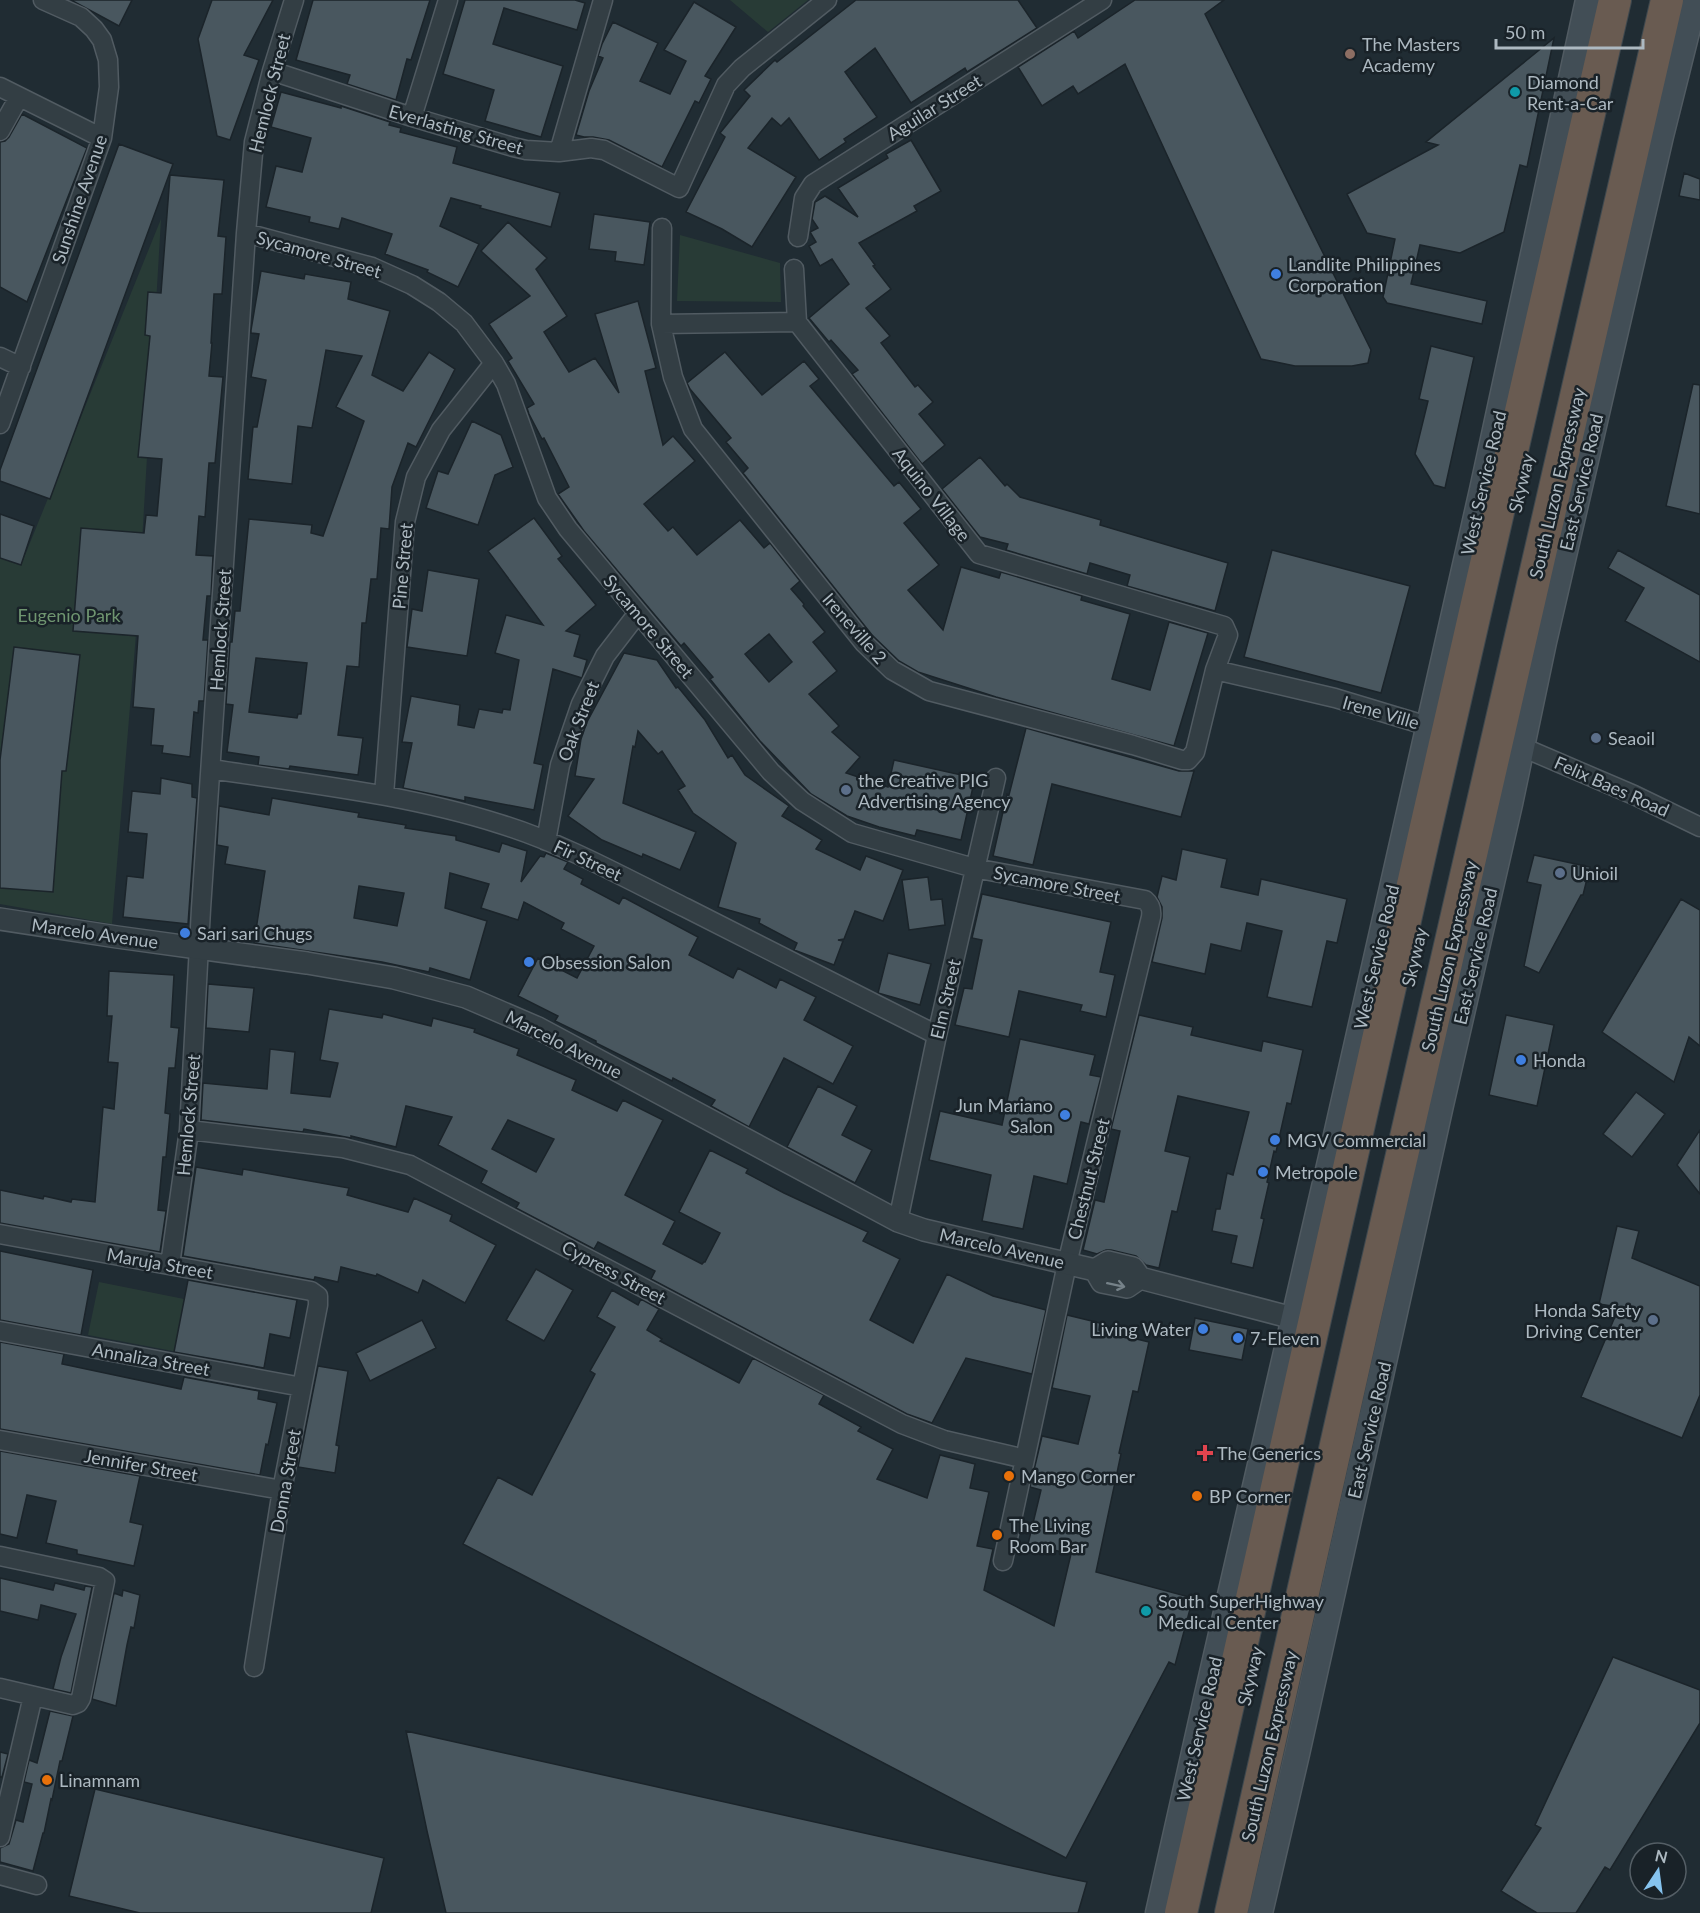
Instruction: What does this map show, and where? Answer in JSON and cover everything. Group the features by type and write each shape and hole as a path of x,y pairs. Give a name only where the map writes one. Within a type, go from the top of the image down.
{"highway":[{"path":"1181,1913 1418,862 1616,0"},
{"name":"Skyway","path":"1196,1913 1630,0"},
{"name":"Skyway","path":"1220,1913 1653,0"},
{"name":"South Luzon Expressway","path":"1231,1913 1666,0"}],"main road":[{"name":"West Service Road","path":"1158,1913 1484,480 1588,0"},
{"name":"East Service Road","path":"1260,1913 1544,642 1661,136 1695,0"}],"street":[{"name":"Sunshine Avenue","path":"0,424 102,138 110,87 108,60 102,40 94,28 81,17 43,0"},
{"name":"Hemlock Street","path":"170,1265 189,1130 246,233 254,142 272,71 294,0"},
{"path":"412,117 448,0"},
{"path":"559,152 603,0"},
{"name":"Everlasting Street","path":"272,71 513,147 559,152 591,148 604,150 679,188 726,85 742,68 827,0"},
{"name":"Aguilar Street","path":"798,237 804,198 813,184 1102,0"},
{"path":"0,87 102,138"},
{"path":"0,131 19,97"},
{"name":"Ireneville 2","path":"662,228 661,324 673,377 693,429 864,643 892,670 929,691 1188,760 1195,752 1215,670 1227,635 1224,626 1218,624"},
{"name":"Sycamore Street","path":"246,233 372,267 412,285 439,302 464,323 494,363 506,384 547,498 568,529 771,772 802,801 852,833 974,868 1145,900 1149,903"},
{"path":"661,324 797,322 794,269"},
{"name":"Aquino Village","path":"797,322 979,554 1218,624"},
{"path":"0,357 21,367"},
{"name":"Pine Street","path":"384,795 405,522 416,477 441,430 494,363"},
{"name":"Oak Street","path":"546,841 560,765 581,704 605,656 638,613"},
{"name":"Irene Ville","path":"1215,670 1335,698 1428,726"},
{"name":"Felix Baes Road","path":"1522,747 1634,795 1700,828"},
{"name":"Fir Street","path":"211,769 384,795 471,816 546,841 628,879 937,1035"},
{"name":"Elm Street","path":"898,1221 937,1035 996,778"},
{"name":"Chestnut Street","path":"1002,1561 1067,1264 1151,917 1152,910 1149,903"},
{"name":"Marcelo Avenue","path":"0,919 307,963 394,978 466,997 538,1028 898,1221 924,1230 1095,1270 1108,1262 1133,1268 1140,1278 1293,1317"},
{"name":"Cypress Street","path":"189,1130 344,1148 410,1165 902,1424 944,1440 1024,1459"},
{"name":"Maruja Street","path":"0,1234 311,1291 318,1296"},
{"name":"Donna Street","path":"254,1667 282,1490 318,1296"},
{"name":"Annaliza Street","path":"0,1331 302,1387"},
{"name":"Jennifer Street","path":"0,1440 282,1490"},
{"path":"0,1556 99,1577 105,1581 80,1701 74,1705 0,1688"},
{"path":"0,1837 33,1696"},
{"path":"0,1875 37,1885"}],"green space":[{"path":"730,0 808,0 768,32"},
{"name":"Eugenio Park","path":"161,219 138,610 112,924 0,904 0,558 21,565"},
{"path":"680,235 780,263 781,302 677,301"},
{"path":"99,1282 189,1300 178,1352 88,1335"}],"building":[{"path":"71,0 132,0 119,26"},
{"path":"212,0 273,0 244,55 259,60 230,140 217,136 198,39"},
{"path":"313,0 430,0 411,60 407,59 396,100 347,84 350,75 296,60"},
{"path":"465,0 575,0 585,3 577,30 504,8 493,44 563,66 541,137 485,121 494,90 443,74"},
{"path":"856,0 1018,0 1037,28 967,72 965,68 911,103 875,48 845,72 877,117 844,139 846,142 819,160 789,118 781,126 772,118 748,148 796,177 752,247 722,229 686,212 725,137 720,133 750,96 744,90 775,60 777,62"},
{"path":"1135,0 1224,0 1205,14 1371,350 1368,363 1352,366 1295,366 1261,359 1125,64 1078,94 1073,86 1042,106 1018,67 1074,31 1078,38"},
{"path":"694,2 736,27 705,76 711,79 699,103 695,101 662,167 609,140 576,135 589,91 603,58 598,56 613,22 658,43 640,81 670,94 686,61 664,50"},
{"path":"1554,38 1527,167 1520,165 1504,232 1460,253 1420,245 1411,284 1487,301 1482,324 1387,303 1383,297 1395,239 1367,233 1347,194 1438,145 1426,142"},
{"path":"281,92 341,108 341,106 390,122 389,125 401,128 400,132 457,147 453,163 560,193 551,227 451,198 440,226 479,244 458,287 427,272 428,270 385,254 392,234 342,218 339,229 309,222 310,217 266,207 276,166 302,172 311,138 271,127"},
{"path":"22,114 87,148 27,302 0,287 0,142 9,137"},
{"path":"911,140 941,191 914,206 917,211 859,243 891,289 866,308 890,336 881,343 915,387 918,385 933,402 919,414 945,445 922,464 852,374 858,370 831,340 829,342 809,318 849,284 832,259 820,266 809,246 816,242 810,232 818,228 812,219 815,202 825,196 858,217 838,188 888,158 886,154"},
{"path":"119,144 173,164 50,499 0,481 0,470"},
{"path":"1684,173 1700,179 1700,200 1679,196"},
{"path":"170,175 224,180 218,236 226,237 222,294 214,294 209,376 223,377 215,463 209,463 205,517 199,516 196,555 213,556 211,596 207,596 203,640 208,640 204,701 199,701 198,713 194,712 190,757 162,753 163,746 151,745 154,709 133,707 138,636 73,631 81,528 144,533 146,515 157,516 162,459 138,457 150,336 145,335 148,292 161,293"},
{"path":"594,214 650,222 644,265 615,261 616,252 589,249"},
{"path":"508,222 547,258 536,269 567,316 544,332 569,372 595,358 619,393 595,314 638,301 656,368 645,371 663,445 673,436 695,461 644,504 668,531 673,527 697,555 740,520 764,548 770,543 800,581 791,589 825,632 813,642 837,671 809,694 839,726 832,732 860,757 846,773 888,787 894,760 975,778 961,840 917,830 915,836 879,827 847,816 811,794 760,741 710,679 713,677 684,643 681,646 584,531 558,494 569,487 529,414 527,408 534,404 508,361 512,358 489,324 530,296 481,251","holes":["769,634 792,662 769,682 745,654"]},
{"path":"261,271 304,279 305,274 351,282 348,299 390,311 372,375 403,391 429,352 455,369 416,447 408,443 392,487 389,529 381,528 377,579 371,579 366,623 362,623 359,667 347,666 338,735 363,738 358,775 290,766 289,769 258,765 259,757 227,752 233,705 226,704 230,642 232,642 235,611 240,611 249,519 312,525 311,533 323,536 364,421 336,407 362,356 326,350 312,428 298,426 292,484 248,479 253,427 257,427 266,380 251,377 259,334 251,333","holes":["256,658 307,663 301,714 298,714 297,718 249,712"]},
{"path":"1431,346 1474,357 1445,488 1434,485 1415,454 1428,401 1419,399"},
{"path":"725,352 762,395 804,361 819,379 810,386 894,486 899,482 921,509 904,523 939,565 908,590 943,630 961,567 999,578 1001,572 1082,596 1081,600 1130,614 1112,679 1150,690 1169,622 1208,633 1174,746 996,697 918,672 899,661 872,635 743,473 748,468 726,442 731,438 690,389 687,383"},
{"path":"1693,384 1700,385 1700,514 1666,506"},
{"path":"472,421 501,435 513,467 495,475 478,525 426,508 438,471 448,474"},
{"path":"980,457 1005,486 1007,484 1020,497 1101,520 1100,525 1228,563 1215,611 1127,586 1130,575 1090,563 1087,574 1006,550 1008,544 980,537 942,489"},
{"path":"0,514 34,526 21,565 0,558"},
{"path":"534,518 562,556 558,559 596,605 566,631 580,635 574,656 587,660 582,678 553,669 534,763 543,765 534,810 465,797 465,801 403,788 412,743 402,742 411,696 460,705 458,725 474,728 479,709 502,713 503,709 510,710 519,660 495,653 506,615 543,625 488,551"},
{"path":"1272,550 1410,586 1381,693 1244,657"},
{"path":"1618,550 1700,595 1700,662 1625,621 1644,588 1608,568"},
{"path":"428,570 479,579 467,656 407,647 412,609 422,611"},
{"path":"14,647 80,655 66,771 62,771 53,892 0,888 0,760"},
{"path":"624,653 657,660 676,688 678,687 705,720 728,758 732,755 745,775 789,806 782,816 822,840 816,849 860,870 866,856 903,870 883,921 855,911 844,939 838,940 843,941 834,965 794,950 797,943 759,923 760,919 718,907 736,843 693,813 678,790 685,786 662,751 658,754 638,731 635,747 633,746 623,803 696,832 680,870 602,840 568,816 594,779 575,776 581,739 587,722"},
{"path":"1026,728 1179,771 1194,771 1181,817 1052,784 1033,865 993,856 1007,794 1009,795"},
{"path":"161,778 192,784 192,797 197,798 188,924 123,917 127,876 143,878 147,834 128,832 132,791 160,794"},
{"path":"272,798 359,813 358,817 406,825 405,828 456,836 456,840 499,852 502,843 527,851 521,882 540,856 544,857 546,853 568,862 564,869 583,879 581,884 619,904 623,897 698,937 689,955 733,978 738,968 776,988 780,979 816,997 804,1020 853,1046 833,1084 784,1058 749,1127 711,1106 715,1100 596,1043 555,1021 558,1016 518,996 538,958 577,978 594,946 561,929 564,923 524,902 518,920 481,908 489,884 450,873 445,908 487,921 470,980 430,968 429,972 382,962 254,943 265,871 225,864 228,847 217,845 219,806 269,815","holes":["359,886 404,893 397,926 354,918"]},
{"path":"1182,849 1227,859 1221,887 1258,895 1261,879 1347,899 1337,943 1327,941 1312,1007 1267,997 1282,931 1247,923 1241,951 1211,944 1205,974 1152,962 1162,918 1162,907 1157,897 1162,876 1176,880"},
{"path":"1534,855 1590,867 1583,895 1539,973 1524,966 1541,885 1527,882"},
{"path":"928,877 931,900 942,899 945,925 909,930 902,880"},
{"path":"982,894 1111,922 1100,972 1115,975 1106,1017 1080,1011 1082,1005 1019,991 1009,1037 955,1025 964,988 972,989 982,940 972,938"},
{"path":"1681,899 1700,910 1700,1046 1689,1037 1674,1082 1602,1032"},
{"path":"888,953 931,964 920,1005 878,993"},
{"path":"109,971 174,975 171,1027 179,1028 175,1068 169,1068 165,1113 170,1114 158,1210 166,1211 160,1252 0,1223 0,1190 43,1199 44,1196 71,1202 72,1199 95,1202 103,1107 114,1109 118,1063 108,1062 112,1016 107,1016"},
{"path":"208,984 254,988 249,1032 206,1028"},
{"path":"329,1009 382,1018 383,1014 431,1026 433,1018 475,1029 474,1032 519,1049 517,1055 576,1080 572,1090 617,1111 623,1100 663,1120 625,1195 675,1221 663,1244 702,1264 720,1233 679,1212 710,1150 748,1169 746,1173 784,1193 868,1232 863,1241 900,1259 870,1320 913,1343 947,1274 993,1296 1046,1310 1032,1374 966,1358 932,1423 907,1414 651,1279 655,1271 598,1242 594,1249 516,1208 519,1203 481,1183 487,1171 438,1145 452,1117 406,1106 396,1147 351,1136 351,1138 304,1129 303,1132 201,1120 203,1083 267,1089 270,1049 295,1052 291,1093 330,1097 338,1063 320,1060","holes":["508,1120 554,1139 536,1172 492,1149"]},
{"path":"1139,1015 1193,1027 1191,1035 1261,1051 1263,1041 1303,1050 1291,1104 1287,1103 1276,1152 1274,1151 1261,1218 1264,1219 1253,1268 1231,1263 1237,1236 1212,1231 1216,1209 1220,1209 1227,1173 1233,1175 1249,1112 1178,1096 1165,1151 1190,1157 1177,1212 1172,1211 1159,1268 1146,1265 1136,1256 1111,1250 1097,1254 1083,1250 1095,1200 1104,1202 1120,1131 1111,1129"},
{"name":"Honda","path":"1506,1015 1554,1025 1537,1106 1489,1095"},
{"path":"1020,1039 1095,1055 1090,1075 1101,1077 1089,1124 1081,1122 1067,1184 1034,1176 1023,1229 982,1221 991,1175 929,1160 940,1111 1002,1125"},
{"path":"818,1086 857,1106 842,1135 872,1150 855,1183 787,1147"},
{"path":"1636,1092 1665,1114 1632,1157 1603,1134"},
{"path":"1700,1130 1700,1194 1677,1165"},
{"path":"196,1167 242,1175 243,1169 349,1188 347,1195 408,1212 414,1198 452,1215 450,1221 496,1245 465,1303 423,1280 418,1293 377,1274 376,1276 341,1267 338,1282 315,1277 314,1280 183,1256"},
{"path":"1617,1226 1639,1231 1632,1258 1700,1286 1700,1395 1682,1438 1581,1397 1619,1307 1599,1304"},
{"path":"0,1251 93,1270 81,1335 0,1320"},
{"path":"536,1269 573,1290 544,1341 506,1320"},
{"path":"188,1280 297,1300 290,1338 270,1334 264,1368 174,1352"},
{"path":"612,1290 638,1305 641,1299 659,1309 647,1330 662,1339 660,1341 739,1383 753,1358 824,1395 819,1404 861,1427 858,1431 893,1449 877,1479 927,1498 940,1455 975,1464 970,1488 989,1492 977,1546 993,1549 984,1590 1054,1626 1071,1554 1028,1544 1041,1490 1030,1487 1042,1436 1078,1444 1090,1396 1052,1388 1067,1315 1100,1323 1099,1330 1149,1342 1138,1392 1133,1391 1096,1572 1193,1598 1175,1665 1169,1662 1066,1858 463,1544 498,1477 532,1495 595,1374 590,1371 615,1327 597,1317"},
{"path":"1195,1318 1248,1329 1242,1360 1189,1350"},
{"path":"422,1320 436,1348 370,1381 356,1353"},
{"path":"0,1342 64,1354 62,1364 181,1389 184,1377 259,1391 258,1399 277,1403 260,1475 0,1429"},
{"path":"318,1366 348,1371 336,1445 339,1446 335,1473 298,1467"},
{"path":"0,1451 140,1476 130,1522 143,1525 134,1566 77,1554 77,1550 46,1543 56,1501 27,1495 17,1538 0,1534"},
{"path":"0,1578 53,1590 55,1583 84,1590 85,1586 92,1587 71,1693 53,1689 76,1614 41,1605 38,1620 0,1611"},
{"path":"123,1590 140,1595 134,1628 131,1627 127,1645 116,1706 92,1699 114,1593 122,1596"},
{"path":"1613,1657 1700,1690 1700,1723 1610,1870 1605,1867 1576,1913 1537,1913 1501,1891 1541,1828 1535,1825"},
{"path":"50,1711 73,1716 33,1871 0,1862 0,1848 9,1844 16,1820 23,1822 32,1784 24,1782 29,1760 37,1763"},
{"path":"406,1731 1087,1882 1078,1913 446,1913"},
{"path":"0,1752 8,1754 2,1777 0,1777"},
{"path":"95,1789 384,1858 371,1913 140,1913 69,1896"}],"place":[{"name":"The Masters Academy","path":"1350,54"},
{"name":"Diamond Rent-a-Car","path":"1515,92"},
{"name":"Landlite Philippines Corporation","path":"1276,274"},
{"name":"Seaoil","path":"1596,738"},
{"name":"the Creative PIG Advertising Agency","path":"846,790"},
{"name":"Unioil","path":"1560,873"},
{"name":"Sari sari Chugs","path":"185,933"},
{"name":"Obsession Salon","path":"529,962"},
{"name":"Honda","path":"1521,1060"},
{"name":"Jun Mariano Salon","path":"1065,1115"},
{"name":"MGV Commercial","path":"1275,1140"},
{"name":"Metropole","path":"1263,1172"},
{"name":"Honda Safety Driving Center","path":"1653,1320"},
{"name":"Living Water","path":"1203,1329"},
{"name":"7-Eleven","path":"1238,1338"},
{"name":"The Generics","path":"1205,1453"},
{"name":"Mango Corner","path":"1009,1476"},
{"name":"BP Corner","path":"1197,1496"},
{"name":"The Living Room Bar","path":"997,1535"},
{"name":"South SuperHighway Medical Center","path":"1146,1611"},
{"name":"Linamnam","path":"47,1780"}]}
